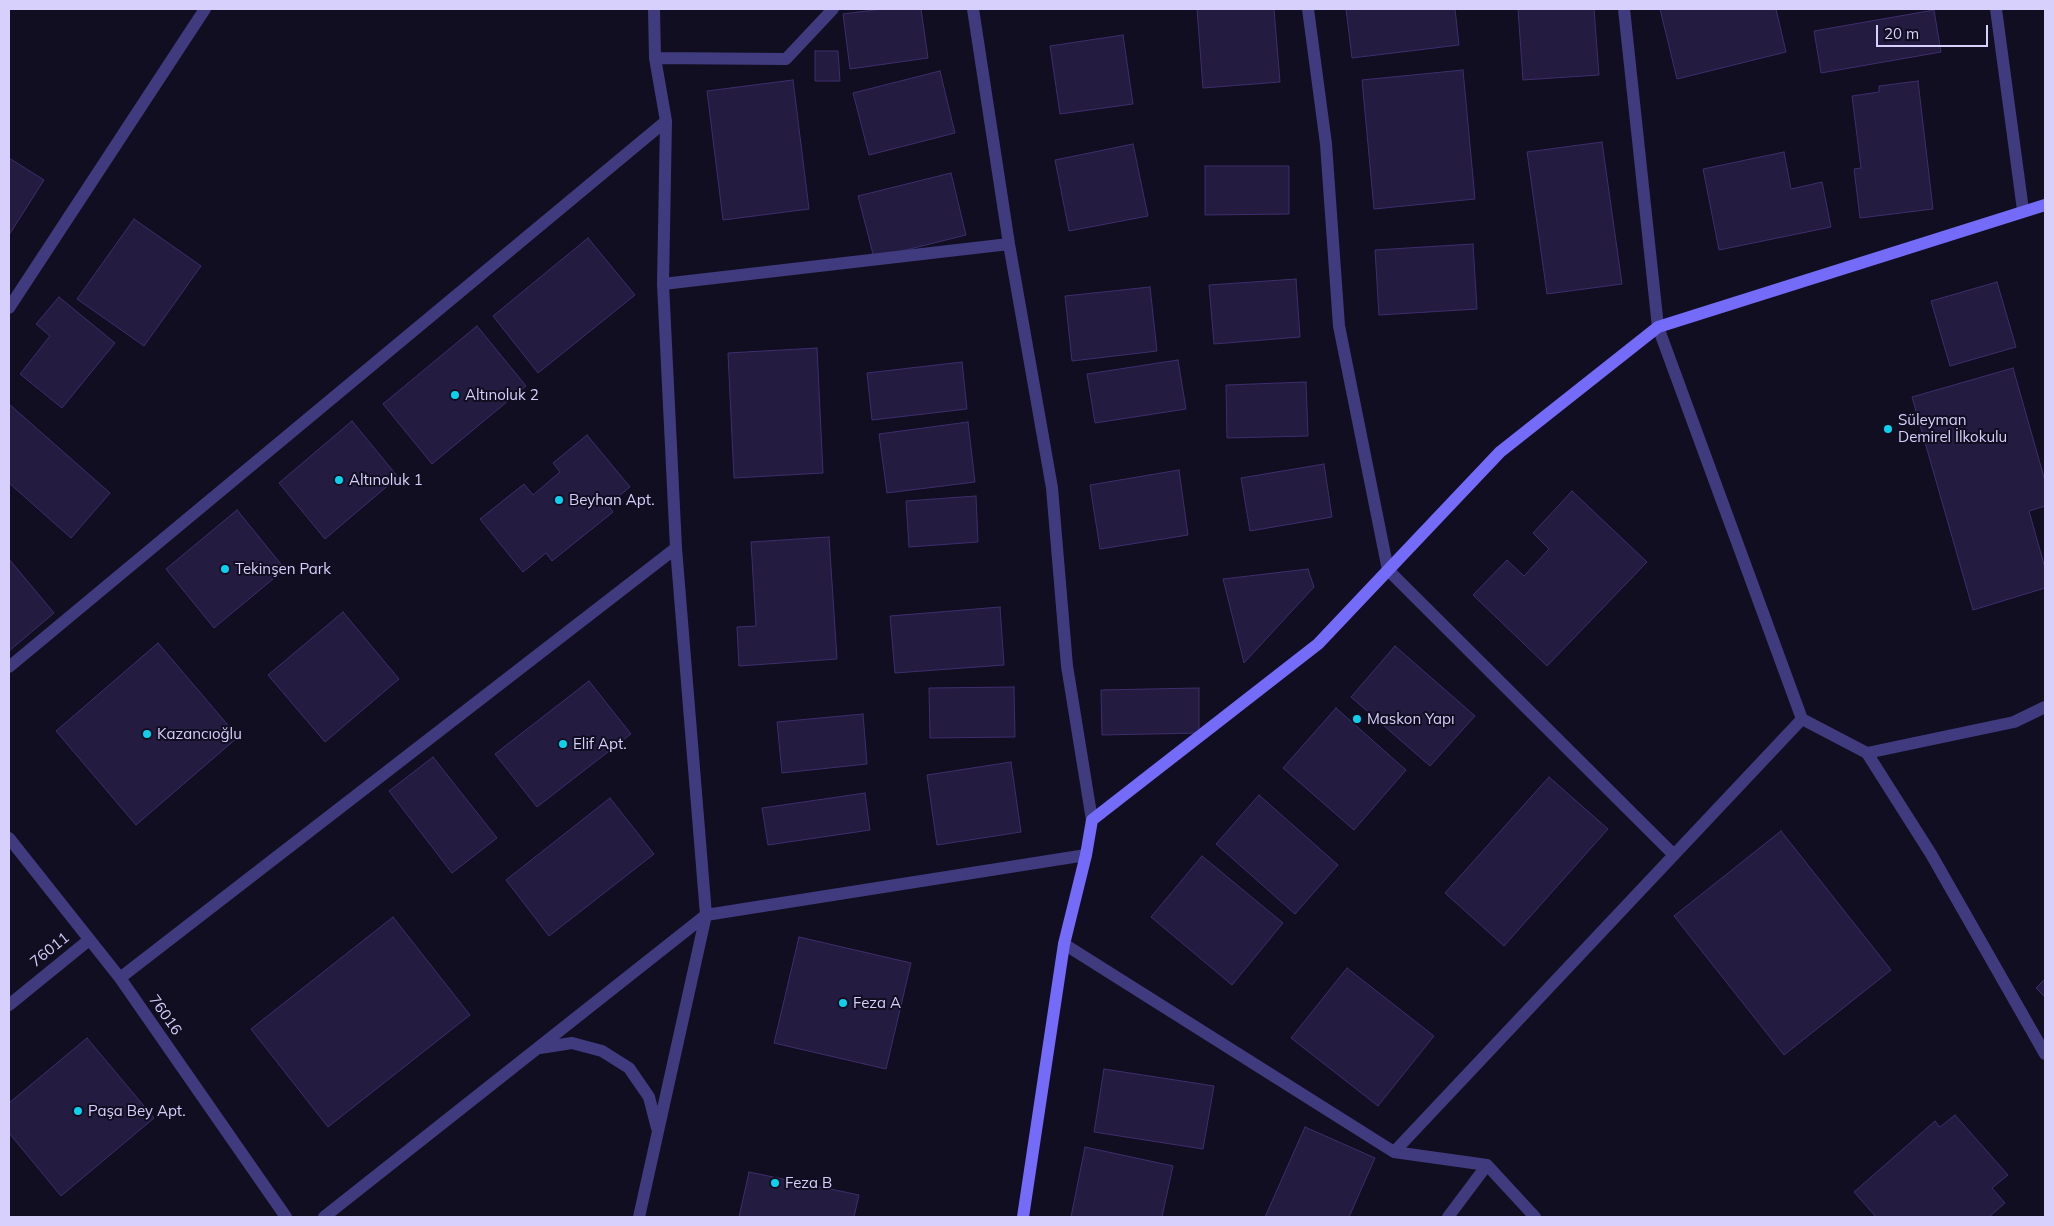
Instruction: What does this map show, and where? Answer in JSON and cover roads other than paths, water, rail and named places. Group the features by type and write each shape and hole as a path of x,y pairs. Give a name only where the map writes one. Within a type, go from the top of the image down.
{"street":[{"path":"9,308 205,9"},
{"path":"639,1217 706,915 676,548 663,284 666,121 655,58 654,9"},
{"path":"655,58 786,59 833,9"},
{"path":"973,9 1009,244 1052,488 1067,666 1092,820 1086,855 1064,944 1023,1217"},
{"path":"1308,9 1326,144 1339,326 1388,570 1674,855"},
{"path":"1624,9 1658,327 1802,719 1867,753 1931,854 2045,1054"},
{"path":"1996,9 2023,210"},
{"path":"9,667 666,121"},
{"path":"1092,820 1318,644 1500,452 1658,327 2023,210 2045,205"},
{"path":"663,284 1009,244"},
{"path":"120,978 676,548"},
{"path":"1867,753 2014,722 2045,707"},
{"path":"1394,1152 1802,719"},
{"name":"76016","path":"9,838 120,978 286,1217"},
{"path":"324,1217 706,915 1086,855"},
{"name":"76011","path":"9,1005 89,940"},
{"path":"1064,944 1394,1152 1487,1165 1536,1217"},
{"path":"538,1049 572,1043 602,1051 629,1068 649,1097 658,1131"},
{"path":"1448,1217 1487,1165"}],"place":[{"name":"Altınoluk 2","path":"455,395"},
{"name":"Süleyman Demirel İlkokulu","path":"1888,429"},
{"name":"Altınoluk 1","path":"339,480"},
{"name":"Beyhan Apt.","path":"559,500"},
{"name":"Tekinşen Park","path":"225,569"},
{"name":"Maskon Yapı","path":"1357,719"},
{"name":"Kazancıoğlu","path":"147,734"},
{"name":"Elif Apt.","path":"563,744"},
{"name":"Feza A","path":"843,1003"},
{"name":"Paşa Bey Apt.","path":"78,1111"},
{"name":"Feza B","path":"775,1183"}]}
